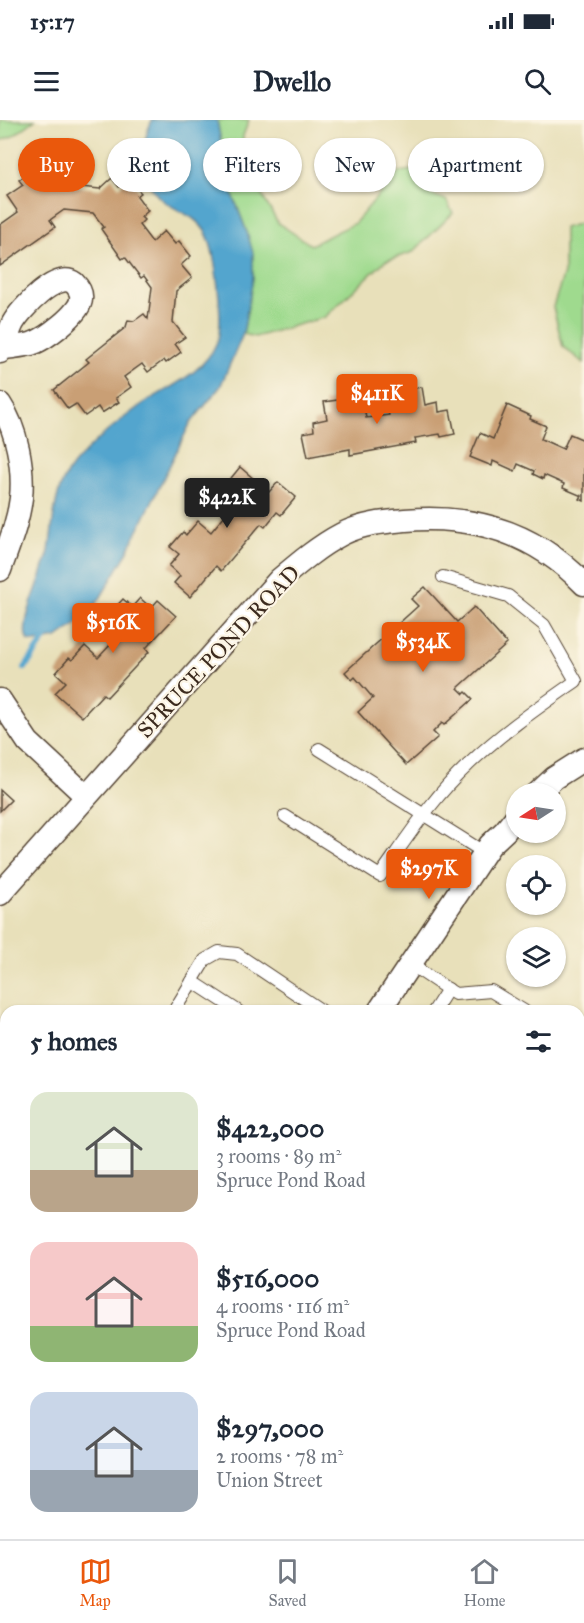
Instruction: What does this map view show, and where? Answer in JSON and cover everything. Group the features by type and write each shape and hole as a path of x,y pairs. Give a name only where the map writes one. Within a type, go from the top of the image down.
{"street":[{"path":"0,404 12,428 17,445 21,497 17,518 0,570"},
{"name":"SPRUCE POND ROAD","path":"0,894 279,580 305,559 343,534 382,522 417,519 454,519 484,524 517,536 548,552 584,584"},
{"path":"0,700 28,742 86,795"},
{"path":"549,783 584,759"},
{"path":"383,1005 484,853 506,828"}],"lane":[{"path":"285,816 380,876 424,814 466,766 516,723 576,681 544,625 508,596 443,577"},
{"path":"319,749 484,853"},
{"path":"178,1005 205,960 219,952 237,954 313,1005"},
{"path":"410,964 455,994 491,991 514,1005"},
{"path":"192,981 229,1005"},
{"path":"438,1005 448,989"}],"green space":[{"path":"0,120 35,120 13,136 0,141"},
{"path":"217,120 249,120 243,138 220,138"},
{"path":"408,171 408,192 426,192 446,200 453,213 413,252 385,261 325,317 255,337 243,334 253,278 248,235 232,192 260,192 278,223 311,245 355,223 381,192 396,192 396,174"},
{"path":"584,222 584,363 563,347 553,307 564,273 564,228"}],"water":[{"path":"152,120 217,120 220,138 203,138 203,192 232,192 248,235 253,253 253,278 243,334 220,387 190,424 126,555 99,600 81,621 57,638 28,641 27,619 48,554 55,506 66,475 80,457 115,425 141,405 194,371 211,353 217,342 220,319 219,303 209,240 201,225 166,203 155,192 191,192 191,138 146,138"}],"building":[{"path":"107,183 107,192 140,192 137,196 148,211 141,217 144,220 139,225 152,242 164,231 175,244 179,241 191,256 181,265 192,278 176,291 173,322 185,337 175,344 181,352 166,363 164,360 148,372 142,364 124,377 131,387 116,398 119,402 102,413 98,407 85,416 76,404 68,409 54,390 89,362 86,359 126,327 128,320 134,321 144,314 148,319 152,287 144,276 141,278 125,257 122,259 101,229 104,227 93,213 64,210 50,220 55,227 0,266 0,225 18,212 7,196 18,188 18,192 95,192 95,188 100,189"},
{"path":"422,387 425,405 438,402 439,412 450,410 455,434 415,438 416,443 350,455 350,449 308,457 303,433 314,431 313,422 327,419 324,402 344,399 344,403 363,400 366,418 389,415 385,397 404,393 403,390"},
{"path":"507,405 546,426 541,439 563,449 570,434 584,440 584,501 580,499 582,496 563,488 564,484 544,475 543,479 533,474 534,471 518,464 515,471 493,461 492,466 470,457 480,433 493,439"},
{"path":"240,467 269,492 278,482 296,497 281,515 277,512 265,527 261,524 221,571 216,566 190,597 174,583 180,576 169,566 179,554 170,547 183,532 186,535 198,521 211,532 225,515 213,505"},
{"path":"425,587 457,622 474,607 507,644 458,688 473,699 444,725 442,723 433,732 438,737 406,765 358,712 373,698 355,677 352,680 345,672 418,606 411,599"},
{"path":"140,598 151,608 158,600 176,616 146,648 149,652 107,697 103,694 82,717 55,693 66,682 56,673 69,658 72,660 85,646 98,658 113,642 100,630 113,616 110,613 123,599 132,607"},
{"path":"0,790 11,800 0,811"}],"waterway":[{"path":"25,668 48,634"}]}
